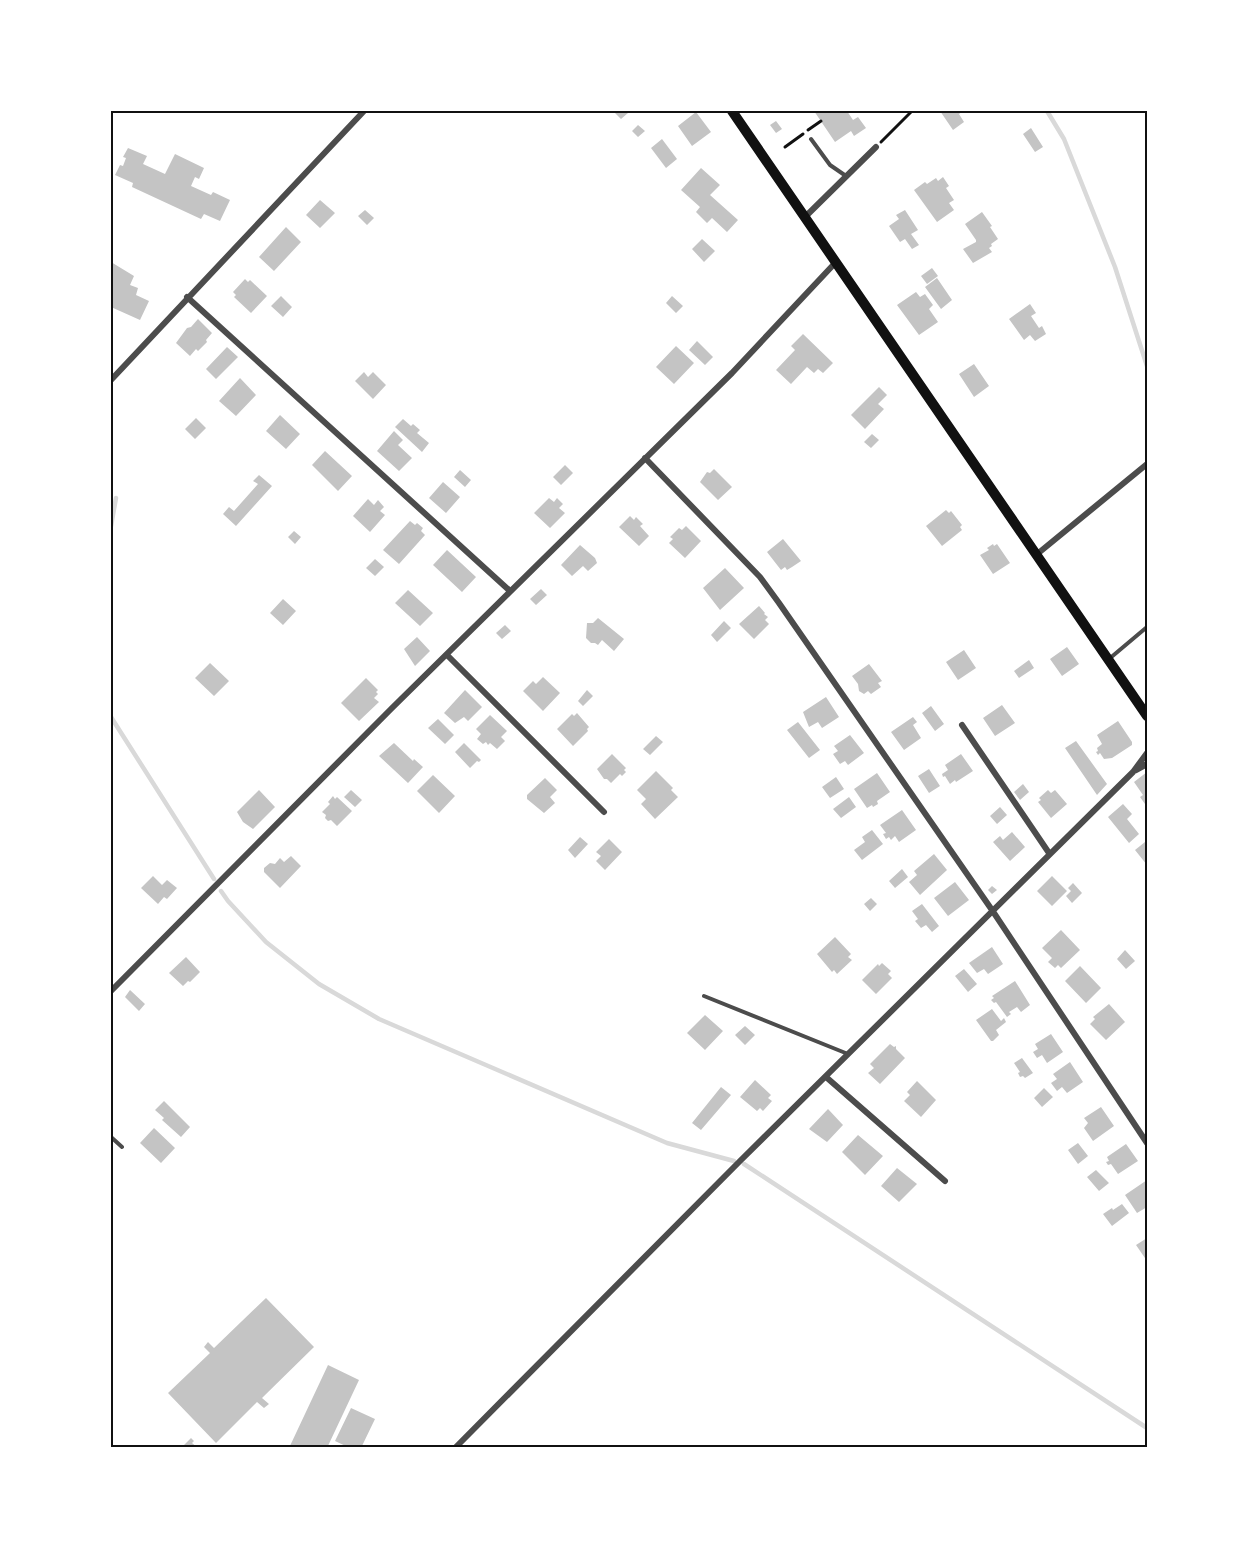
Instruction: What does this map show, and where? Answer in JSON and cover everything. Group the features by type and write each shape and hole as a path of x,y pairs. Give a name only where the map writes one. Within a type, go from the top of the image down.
{"main road":[{"path":"732,111 1147,716"}],"street":[{"path":"111,380 364,111"},
{"path":"805,217 876,147"},
{"path":"111,991 392,708 732,373 836,262"},
{"path":"187,297 510,591"},
{"path":"645,458 737,553 772,594 992,910 1147,1143"},
{"path":"1036,555 1147,464"},
{"path":"447,655 604,812"},
{"path":"962,725 1049,853"},
{"path":"455,1448 740,1161 1133,772 1147,753"},
{"path":"1133,772 1147,764"},
{"path":"826,1077 945,1181"}],"lane":[{"path":"811,139 830,165 846,176"},
{"path":"1108,660 1147,627"},
{"path":"704,996 849,1055"},
{"path":"111,1137 122,1147"}],"path":[{"path":"876,147 912,111"}],"building":[{"path":"617,111 628,113 621,119 615,113"},
{"path":"814,111 847,111 853,120 858,117 866,128 854,136 851,131 835,142"},
{"path":"940,111 963,111 959,114 964,122 953,130"},
{"path":"696,112 711,132 692,146 678,126"},
{"path":"776,121 782,129 776,133 770,125"},
{"path":"638,125 645,131 638,137 632,131"},
{"path":"1031,128 1043,147 1035,152 1023,134"},
{"path":"662,139 677,159 666,168 651,148"},
{"path":"128,148 147,156 143,164 165,174 175,154 204,168 199,179 195,177 191,186 230,200 220,221 204,214 201,219 132,187 133,183 115,175 120,165 123,166 126,158 123,157"},
{"path":"701,168 720,185 710,195 738,220 727,232 712,218 707,223 696,212 700,207 681,190"},
{"path":"943,177 949,186 946,188 954,200 949,203 954,210 937,222 914,190 925,182 927,184 936,178 938,181"},
{"path":"320,200 335,213 320,228 306,215"},
{"path":"365,210 374,218 367,225 358,216"},
{"path":"905,210 918,230 911,234 919,245 912,249 905,239 900,242 889,226 899,219 896,215"},
{"path":"982,212 998,239 989,248 992,252 973,263 963,249 976,240 965,224"},
{"path":"286,227 301,242 274,271 259,257"},
{"path":"702,239 715,251 704,262 692,249"},
{"path":"111,262 134,276 130,285 138,288 136,295 149,301 140,320 111,307"},
{"path":"932,268 938,276 927,284 921,276"},
{"path":"937,278 952,300 941,309 925,287"},
{"path":"245,279 248,282 250,280 267,296 251,313 234,297 236,295 233,292"},
{"path":"916,292 920,297 925,294 933,305 929,309 938,322 919,335 897,305"},
{"path":"281,296 292,307 283,317 271,306"},
{"path":"672,296 683,306 676,313 666,303"},
{"path":"1030,304 1036,313 1031,316 1039,328 1042,326 1046,334 1035,341 1030,335 1024,340 1009,319"},
{"path":"198,319 212,333 206,340 207,342 190,356 176,343 187,328"},
{"path":"803,334 833,363 823,373 818,369 814,373 807,367 791,384 776,370 795,350 791,346"},
{"path":"697,341 713,357 705,365 689,350"},
{"path":"676,346 694,363 674,384 656,367"},
{"path":"227,347 238,357 216,379 206,369"},
{"path":"974,364 989,386 974,397 959,374"},
{"path":"364,372 368,377 373,372 386,385 373,399 355,381"},
{"path":"240,378 256,395 236,416 219,401"},
{"path":"879,387 887,395 878,404 884,409 865,429 851,415"},
{"path":"280,415 300,434 286,449 266,431"},
{"path":"196,418 206,428 195,439 185,429"},
{"path":"403,419 420,430 417,433 429,443 422,452 395,427"},
{"path":"394,431 403,440 398,445 412,458 399,471 377,451"},
{"path":"872,434 879,440 871,448 864,442"},
{"path":"325,451 352,476 338,491 312,465"},
{"path":"565,465 573,473 561,485 553,477"},
{"path":"714,469 732,487 718,500 700,482 707,472 710,473"},
{"path":"460,470 471,480 465,487 454,477"},
{"path":"259,475 272,486 236,526 223,514 229,507 234,511 258,484 253,481"},
{"path":"443,482 460,497 446,513 429,498"},
{"path":"549,498 554,502 557,498 563,504 559,508 565,513 550,528 534,513"},
{"path":"368,499 374,505 378,500 384,507 380,511 385,515 370,532 353,516"},
{"path":"946,510 949,513 951,511 962,525 960,527 962,530 942,546 926,526"},
{"path":"630,516 634,520 636,517 643,524 640,526 649,536 639,546 619,527"},
{"path":"410,521 423,528 421,531 425,535 399,564 383,550"},
{"path":"686,526 701,541 685,558 669,543 673,539 670,537 679,528 682,530"},
{"path":"294,531 301,537 295,544 288,537"},
{"path":"783,539 801,561 787,570 785,567 781,570 767,552"},
{"path":"993,544 994,546 997,544 1010,563 993,574 980,555 989,550 987,548"},
{"path":"580,545 595,558 597,563 588,571 583,566 572,576 561,565"},
{"path":"447,550 476,577 462,592 433,565"},
{"path":"375,559 384,567 375,576 366,568"},
{"path":"725,568 744,588 720,610 703,588"},
{"path":"541,589 547,595 536,605 530,599"},
{"path":"408,590 433,613 420,626 395,603"},
{"path":"283,599 296,611 283,625 270,613"},
{"path":"759,606 768,617 765,620 769,624 754,639 739,624"},
{"path":"598,618 624,639 614,651 602,640 598,645 586,638 587,623 593,623"},
{"path":"724,621 731,628 717,642 711,635"},
{"path":"505,625 511,631 502,639 496,633"},
{"path":"417,637 430,651 415,666 404,649"},
{"path":"1067,647 1079,664 1062,676 1050,659"},
{"path":"964,650 976,668 958,680 946,662"},
{"path":"1029,660 1034,668 1019,678 1014,671"},
{"path":"210,663 229,681 214,696 195,678"},
{"path":"869,664 882,681 878,683 881,687 871,694 868,691 864,694 859,691 858,684 852,676"},
{"path":"543,677 560,693 543,711 523,691 533,681 536,684"},
{"path":"366,678 378,690 374,698 379,702 359,721 341,703"},
{"path":"465,690 482,707 468,721 464,717 455,723 444,713"},
{"path":"587,690 593,696 583,706 578,701"},
{"path":"826,697 839,717 822,728 818,722 809,727 803,712"},
{"path":"1002,705 1015,723 995,736 983,718"},
{"path":"931,706 944,724 935,731 922,713"},
{"path":"577,713 589,727 588,731 573,746 557,729 572,714 574,716"},
{"path":"490,715 507,731 501,737 505,741 497,749 490,743 483,744 477,739 481,734 476,729"},
{"path":"913,717 917,722 913,725 921,738 904,750 891,732"},
{"path":"438,719 454,735 445,744 428,728"},
{"path":"1118,721 1132,745 1112,758 1104,759 1100,753 1098,755 1096,752 1102,744 1097,735"},
{"path":"798,722 820,750 809,758 787,730"},
{"path":"850,735 864,753 848,765 845,761 840,764 833,754 838,751 834,746"},
{"path":"656,736 663,742 650,755 643,749"},
{"path":"1076,741 1107,784 1097,795 1065,748"},
{"path":"394,743 423,767 408,783 379,756"},
{"path":"464,743 481,760 470,768 455,752"},
{"path":"612,754 626,768 624,770 626,772 622,776 620,774 611,783 604,779 597,769"},
{"path":"961,754 973,771 950,784 942,774 948,770 945,765"},
{"path":"929,769 940,786 929,793 918,776"},
{"path":"656,771 673,788 671,790 678,797 655,819 641,804 646,799 637,790"},
{"path":"1147,772 1147,802 1145,804 1140,797 1143,795 1134,782"},
{"path":"877,773 890,792 877,801 878,804 867,808 854,789"},
{"path":"433,775 455,796 439,813 417,791"},
{"path":"836,777 844,789 830,798 822,787"},
{"path":"545,778 557,790 550,797 555,803 544,813 527,799 527,795"},
{"path":"1023,784 1029,792 1020,800 1014,792"},
{"path":"259,790 275,807 253,829 243,822 237,812"},
{"path":"351,790 362,800 355,807 344,797"},
{"path":"1048,790 1051,793 1055,790 1067,804 1051,818 1038,802"},
{"path":"333,796 352,811 337,826 331,820 328,821 322,812 330,804 328,802"},
{"path":"849,797 856,807 841,818 833,809"},
{"path":"1123,804 1132,814 1127,819 1139,834 1129,843 1108,817"},
{"path":"1000,807 1007,815 997,824 990,816"},
{"path":"902,810 916,830 899,842 895,836 891,840 889,837 886,839 883,834 886,833 880,825"},
{"path":"872,830 883,844 862,860 854,850 865,842 862,837"},
{"path":"1012,832 1025,847 1010,861 993,842 1000,836 1003,840"},
{"path":"580,837 588,844 575,858 568,850"},
{"path":"609,839 622,852 605,870 596,861 601,856 596,852"},
{"path":"1145,842 1147,845 1147,865 1135,850"},
{"path":"934,854 947,870 920,895 909,882 917,875 914,871"},
{"path":"291,856 301,866 280,888 264,872 264,868 270,863 275,864 280,858 284,862"},
{"path":"902,869 908,877 895,888 889,881"},
{"path":"153,876 162,885 167,880 177,888 167,899 164,897 158,904 141,888"},
{"path":"1052,876 1067,891 1052,906 1037,891"},
{"path":"955,882 969,900 948,916 934,898"},
{"path":"1073,883 1082,893 1072,903 1066,896 1071,891 1068,888"},
{"path":"992,886 997,890 992,894 988,890"},
{"path":"871,898 877,904 870,911 864,904"},
{"path":"922,904 939,926 932,932 926,925 921,928 915,921 918,919 912,911"},
{"path":"1061,930 1080,950 1061,968 1058,965 1055,968 1048,962 1052,958 1042,948"},
{"path":"835,937 851,954 848,957 852,960 837,974 834,970 832,972 817,954"},
{"path":"992,947 1003,964 988,974 984,969 977,973 969,963"},
{"path":"1125,950 1135,961 1126,969 1117,959"},
{"path":"186,957 200,972 183,986 169,973"},
{"path":"882,963 891,971 888,974 892,978 876,994 862,980 878,964 879,966"},
{"path":"1080,966 1101,988 1086,1003 1065,981"},
{"path":"964,969 977,984 968,992 955,976"},
{"path":"1015,981 1030,1005 1021,1012 1017,1007 1009,1012 1011,1014 1007,1017 996,1002 991,1000 994,998 992,996"},
{"path":"130,990 145,1004 139,1011 125,997"},
{"path":"1109,1004 1125,1022 1106,1040 1090,1024 1095,1019 1093,1017"},
{"path":"992,1009 1001,1021 1004,1018 1006,1022 996,1030 999,1035 991,1041 976,1020"},
{"path":"705,1015 723,1031 705,1050 687,1033"},
{"path":"745,1026 755,1035 745,1045 735,1035"},
{"path":"1051,1034 1063,1052 1047,1063 1042,1055 1037,1058 1033,1052 1038,1049 1035,1044"},
{"path":"890,1044 896,1046 905,1058 880,1084 868,1073 874,1068 870,1064"},
{"path":"1022,1058 1033,1073 1025,1078 1020,1077 1018,1073 1020,1072 1014,1063"},
{"path":"1070,1062 1083,1082 1067,1093 1062,1087 1057,1091 1051,1083 1057,1079 1053,1074"},
{"path":"755,1080 771,1095 768,1098 772,1101 763,1111 760,1108 757,1111 740,1097"},
{"path":"917,1081 936,1100 921,1117 904,1101 910,1095 907,1092"},
{"path":"721,1087 731,1095 701,1130 692,1123"},
{"path":"1044,1088 1053,1097 1042,1107 1034,1098"},
{"path":"164,1101 190,1127 181,1137 162,1120 164,1118 155,1110"},
{"path":"1101,1107 1114,1126 1093,1141 1084,1128 1088,1123 1084,1118"},
{"path":"828,1109 843,1125 827,1142 809,1129"},
{"path":"154,1128 175,1148 161,1163 140,1143"},
{"path":"858,1135 883,1156 865,1175 842,1152"},
{"path":"1078,1143 1088,1156 1078,1164 1068,1150"},
{"path":"1126,1144 1138,1161 1118,1174 1111,1164 1108,1165 1106,1162 1109,1161 1107,1157"},
{"path":"897,1168 917,1184 899,1202 881,1186"},
{"path":"1096,1170 1109,1183 1099,1191 1087,1177"},
{"path":"1147,1180 1147,1207 1137,1213 1125,1195"},
{"path":"1122,1204 1129,1213 1112,1226 1103,1214"},
{"path":"1147,1238 1147,1261 1136,1245"},
{"path":"266,1298 314,1347 262,1398 269,1404 264,1408 257,1402 216,1443 168,1393 210,1353 204,1347 208,1342 214,1348"},
{"path":"328,1365 359,1380 327,1448 289,1448"},
{"path":"351,1408 375,1419 361,1448 350,1448 335,1441"},
{"path":"191,1438 194,1441 192,1443 198,1448 181,1448"}],"waterway":[{"path":"1047,111 1064,139 1115,267 1147,366"},
{"path":"111,526 116,498"},
{"path":"111,717 214,879"},
{"path":"221,891 266,942 319,984 379,1019 667,1143 734,1161"},
{"path":"744,1164 1147,1428"}]}
